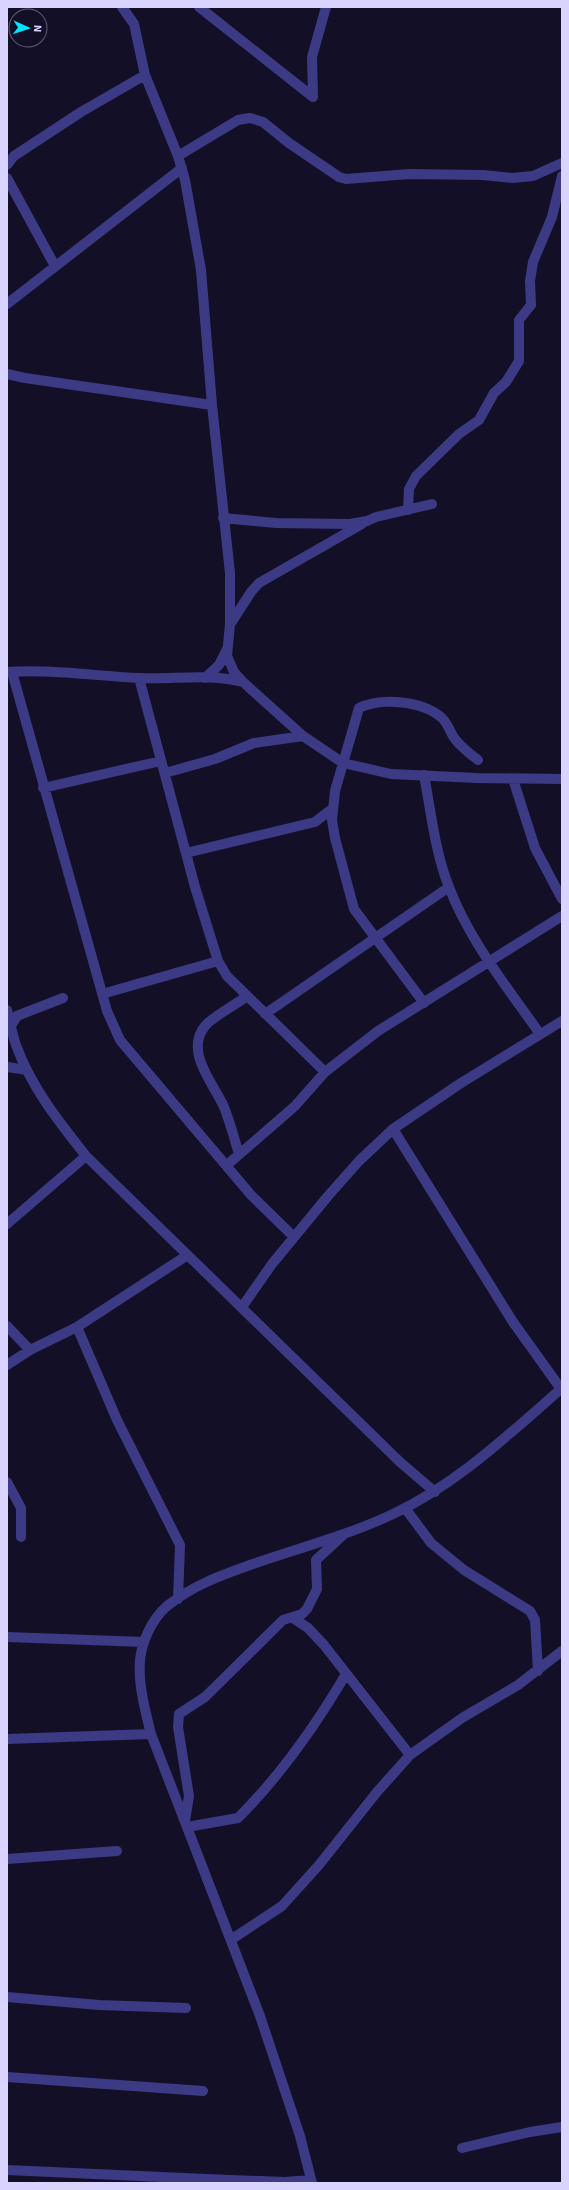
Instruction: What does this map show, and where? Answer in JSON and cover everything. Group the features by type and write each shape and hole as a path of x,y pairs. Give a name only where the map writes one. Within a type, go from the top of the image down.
{"street":[{"path":"122,7 134,24 144,75 182,168 201,270 212,405 230,573 230,624 227,649 230,664 243,682 303,736 343,763 376,771 424,775 513,779 562,779"},
{"path":"199,7 313,97 312,57 326,7"},
{"path":"7,165 14,156 144,75"},
{"path":"178,156 238,120 250,118 263,122 289,143 339,177 346,179 409,174 483,175 512,178 533,176 562,163"},
{"path":"7,304 182,168"},
{"path":"408,510 409,489 416,476 459,434 479,420 494,393 506,382 519,361 519,320 531,305 530,281 533,262 552,218 562,176"},
{"path":"7,178 55,266"},
{"path":"7,374 25,378 212,405"},
{"path":"230,624 251,592 259,583 376,517 432,504"},
{"path":"224,518 328,525 367,522"},
{"path":"204,678 219,665 227,649"},
{"path":"243,682 228,679 139,678 50,671 9,672 107,1011 120,1040 228,1165 251,1195 294,1237"},
{"path":"139,678 186,852 218,961 228,976 247,996 325,1072"},
{"path":"424,1002 354,909 333,830 332,809 343,763 359,708 368,704 393,703 428,709 444,719 456,741 478,760"},
{"path":"165,773 215,759 254,743 303,736"},
{"path":"43,788 161,761"},
{"path":"424,775 439,858 458,908 490,963 540,1034"},
{"path":"513,779 534,848 562,899"},
{"path":"186,852 318,820 332,809"},
{"path":"318,820 328,825 333,830"},
{"path":"265,1014 449,887"},
{"path":"228,1165 295,1106 325,1072 378,1031 490,963 562,916"},
{"path":"102,994 218,961"},
{"path":"239,1154 224,1107 203,1069 200,1059 199,1040 205,1025 247,996"},
{"path":"11,1026 17,1016 63,998"},
{"path":"7,1010 16,1045 27,1070 53,1114 86,1156 186,1256 242,1306 400,1462 435,1492"},
{"path":"242,1306 294,1237 359,1160 393,1129 461,1083 562,1021"},
{"path":"7,1067 27,1070"},
{"path":"7,2170 222,2180 311,2182 300,2136 282,2078 232,1939 151,1734 142,1695 140,1660 144,1642 153,1623 166,1607 199,1584 392,1515 435,1492 489,1452 562,1388 513,1322 393,1129"},
{"path":"7,1224 86,1156"},
{"path":"7,1365 30,1350 77,1327 186,1256"},
{"path":"7,1326 30,1350"},
{"path":"77,1327 117,1420 180,1545 178,1599"},
{"path":"7,1482 21,1508 21,1537"},
{"path":"405,1508 430,1543 464,1570 530,1611 535,1620 538,1671"},
{"path":"186,1824 189,1796 178,1727 179,1714 205,1697 283,1620 293,1618 307,1609 317,1589 316,1560 346,1532"},
{"path":"293,1618 314,1634 410,1755"},
{"path":"7,1637 144,1642"},
{"path":"232,1939 282,1906 319,1865 377,1792 410,1755 462,1718 518,1685 562,1651"},
{"path":"186,1824 238,1818 299,1746 325,1710 346,1674"},
{"path":"7,1739 151,1734"},
{"path":"7,1859 116,1851"},
{"path":"7,1997 92,2004 186,2008"},
{"path":"7,2077 203,2091"},
{"path":"462,2148 530,2132 562,2127"}]}
